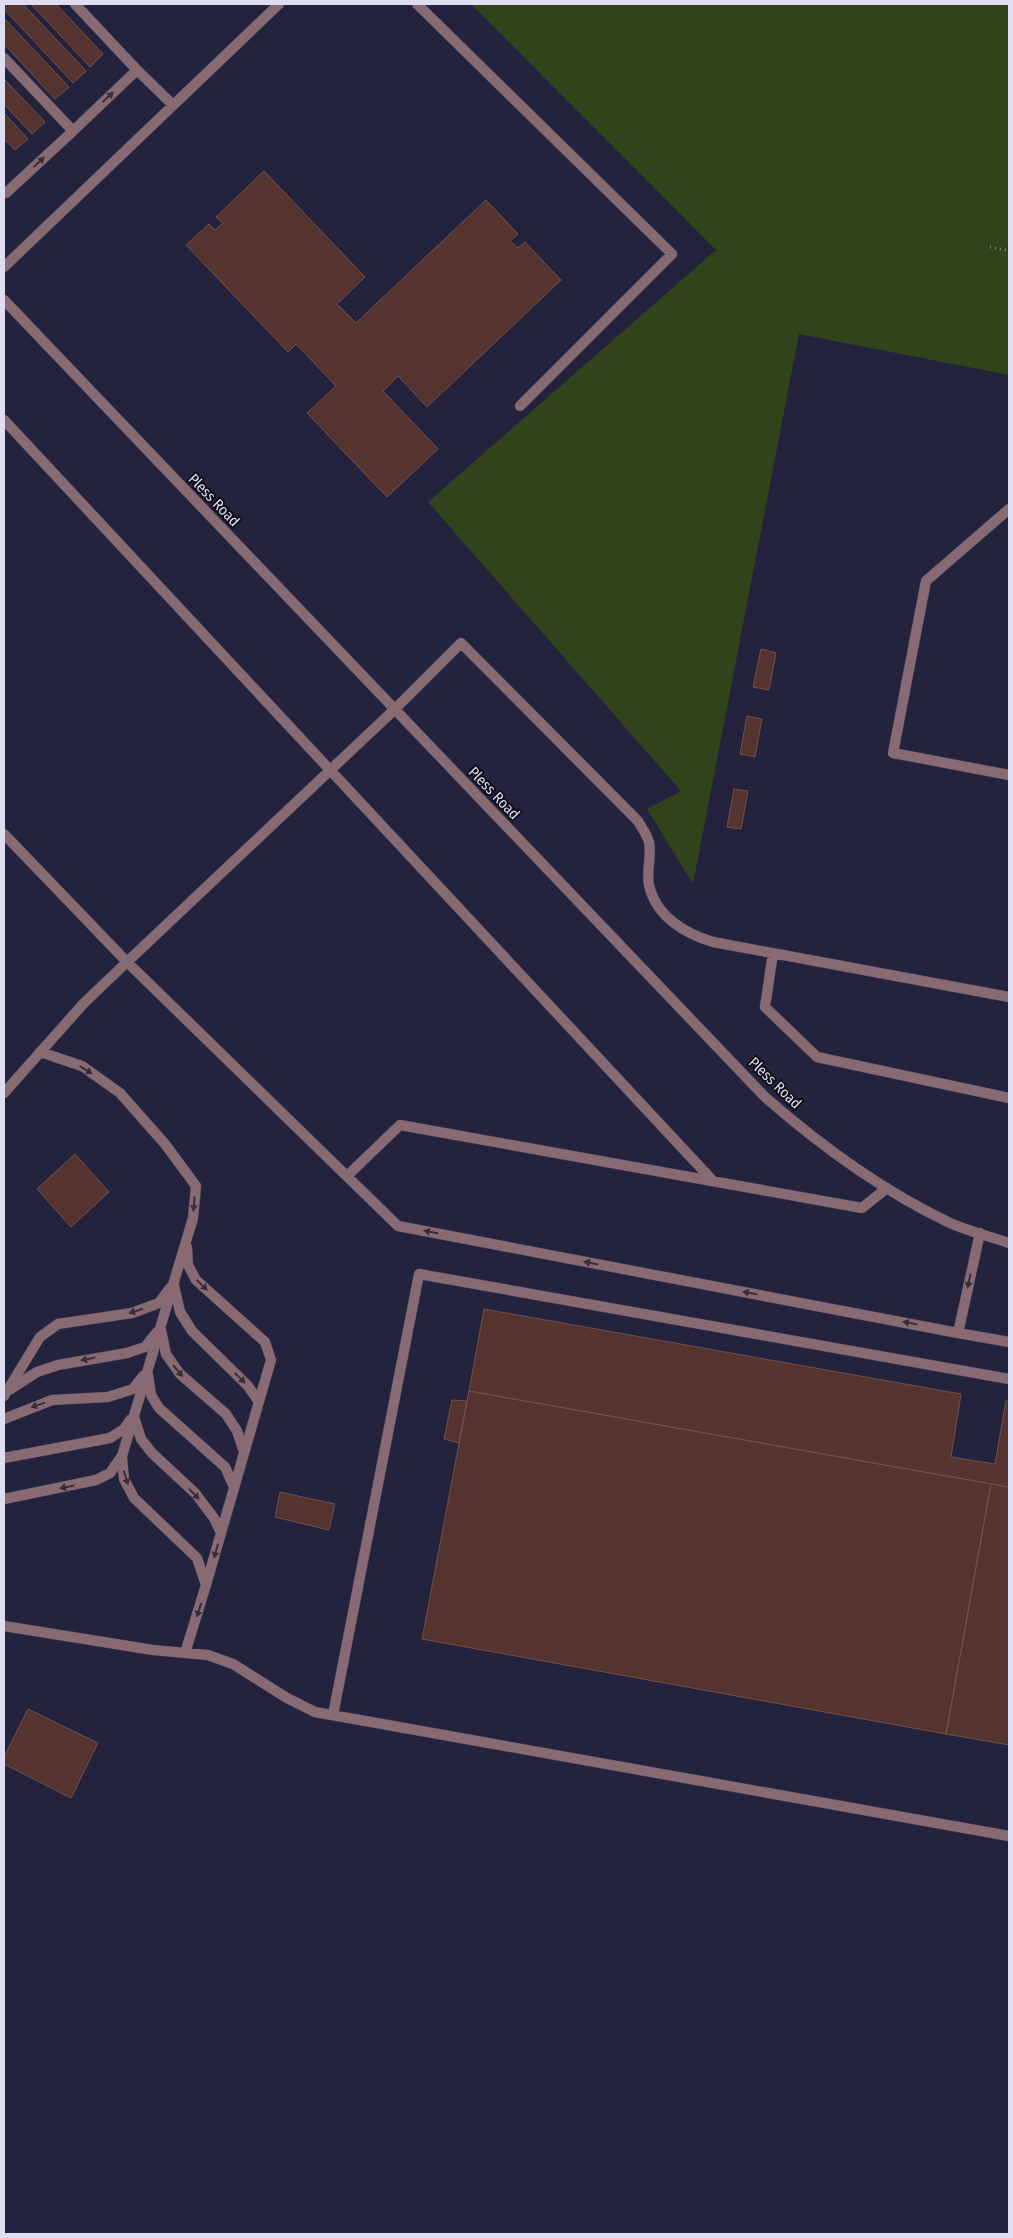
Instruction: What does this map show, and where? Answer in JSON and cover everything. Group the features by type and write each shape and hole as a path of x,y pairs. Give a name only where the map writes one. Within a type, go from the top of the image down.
{"street":[{"path":"74,4 173,105"},
{"path":"4,268 279,4"},
{"path":"417,4 672,254 520,406"},
{"path":"4,58 72,130"},
{"path":"4,191 6,193 137,70"},
{"name":"Pless Road","path":"4,300 765,1097 804,1131 887,1188 949,1223 1009,1243"},
{"path":"4,420 713,1181"},
{"path":"1009,510 926,581 893,754 1009,775"},
{"path":"4,1093 84,1003 329,769 394,710 461,643 638,821 649,842 649,885 658,906 673,923 699,938 1009,996"},
{"path":"4,834 127,962 398,1226 1009,1342"},
{"path":"773,953 765,1006 817,1057 1009,1098"},
{"path":"4,1499 96,1480 110,1473 122,1456 193,1218 196,1186 165,1144 120,1093 82,1066 40,1052"},
{"path":"347,1176 400,1125 862,1208 887,1188"},
{"path":"958,1332 980,1233"},
{"path":"186,1241 188,1265 196,1280 265,1342 271,1360 186,1653"},
{"path":"333,1715 419,1274 1009,1378"},
{"path":"5,1394 40,1336 58,1324 132,1313 159,1303 174,1284"},
{"path":"174,1284 180,1312 192,1331 248,1386 259,1402"},
{"path":"5,1394 36,1372 58,1365 127,1353 144,1347 160,1327"},
{"path":"160,1327 166,1354 180,1374 226,1414 237,1431 244,1452"},
{"path":"4,1419 52,1400 108,1397 133,1389 147,1372"},
{"path":"147,1372 152,1395 159,1408 225,1467 234,1487"},
{"path":"4,1458 110,1438 124,1429 134,1416"},
{"path":"134,1416 141,1439 152,1454 195,1493 214,1518 221,1533"},
{"path":"122,1456 124,1480 134,1498 197,1558 206,1585"},
{"path":"4,1626 153,1650 208,1655 233,1664 315,1712 1009,1836"}],"path":[{"path":"990,247 1009,251"}],"green space":[{"path":"471,4 1009,4 1009,375 799,334 693,884 647,809 681,791 428,502 716,250"}],"building":[{"path":"4,4 23,4 86,71 73,83 4,9"},
{"path":"31,4 56,4 103,54 90,67"},
{"path":"4,18 69,87 55,99 4,44"},
{"path":"4,79 45,122 32,134 4,104"},
{"path":"4,113 28,139 15,150 4,139"},
{"path":"264,171 365,277 337,304 356,323 486,200 518,234 510,241 518,248 525,242 561,280 427,407 398,376 383,391 438,449 387,497 307,413 336,386 296,344 288,352 186,245 209,224 215,230 223,223 216,217"},
{"path":"761,649 776,653 769,690 753,687"},
{"path":"747,716 762,719 755,757 740,754"},
{"path":"734,789 748,791 741,829 727,827"},
{"path":"75,1154 109,1192 71,1227 37,1189"},
{"path":"484,1309 961,1394 951,1457 995,1464 1006,1401 1009,1401 1009,1487 469,1391"},
{"path":"469,1391 991,1484 946,1734 422,1639"},
{"path":"452,1400 467,1401 459,1443 444,1439"},
{"path":"991,1484 1009,1487 1009,1745 946,1734"},
{"path":"280,1492 335,1504 329,1530 275,1517"},
{"path":"28,1709 98,1743 71,1798 4,1764 4,1757"}]}
